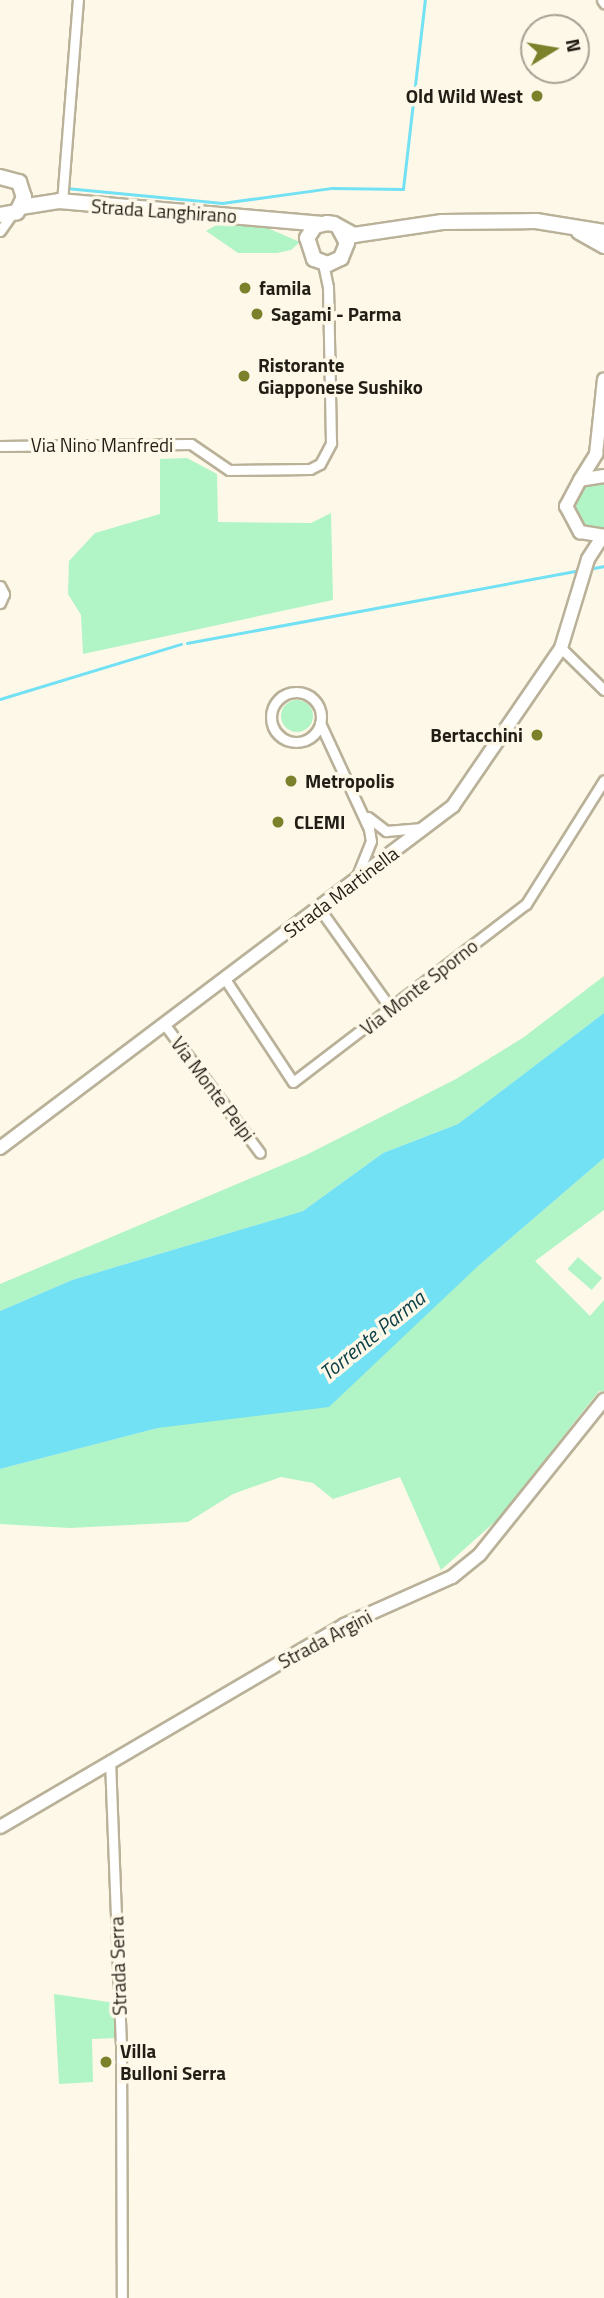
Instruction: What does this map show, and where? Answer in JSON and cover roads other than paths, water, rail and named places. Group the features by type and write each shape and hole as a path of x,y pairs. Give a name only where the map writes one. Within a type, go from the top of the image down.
{"main road":[{"name":"Strada Langhirano","path":"0,177 14,179 22,187 60,201 266,219 314,229 340,228 354,235 442,222 562,225 604,232"},
{"path":"11,212 22,187"},
{"name":"Strada Langhirano","path":"11,212 60,201"},
{"name":"Strada Langhirano","path":"562,225 604,246"},
{"path":"314,229 308,251 335,260 346,237 340,228"},
{"name":"Strada Langhirano","path":"335,260 391,231"}],"street":[{"path":"60,201 78,0"},
{"path":"0,231 11,212"},
{"path":"328,287 335,260"},
{"path":"328,287 335,260"},
{"name":"Via Nino Manfredi","path":"0,446 191,444 229,470 310,469 320,464 331,443 328,287"},
{"path":"588,559 580,532 566,506 596,454 604,379"},
{"path":"579,480 604,474 596,454"},
{"name":"Strada Martinella","path":"0,1147 453,806 561,648 588,559 604,536 580,532"},
{"path":"0,586 4,594 0,603"},
{"path":"561,648 604,690"},
{"path":"330,741 308,738 292,741 278,733 271,716 277,701 294,692 309,695 319,707 320,723 330,741 365,813 371,841 354,881"},
{"path":"308,738 320,723"},
{"name":"Via Monte Sporno","path":"225,979 293,1082 526,904 604,780"},
{"path":"365,813 386,831 390,855"},
{"path":"386,831 428,827"},
{"path":"371,841 390,855"},
{"path":"320,908 391,1009"},
{"name":"Via Monte Pelpi","path":"165,1025 260,1153"},
{"name":"Strada Argini","path":"0,1827 344,1625 452,1577 481,1555 604,1400"},
{"name":"Strada Serra","path":"110,1760 121,2043 122,2298"}],"water":[{"name":"Torrente Parma","path":"604,1013 604,1158 477,1267 329,1407 158,1428 0,1469 0,1311 72,1280 303,1211 383,1153 458,1124"}],"waterway":[{"path":"66,188 222,203 332,188 403,189 425,0"},
{"path":"594,568 604,566"},
{"path":"187,643 580,570"},
{"path":"0,699 181,644"}],"place":[{"name":"Old Wild West","path":"537,96"},
{"name":"famila","path":"245,288"},
{"name":"Sagami - Parma","path":"257,314"},
{"name":"Ristorante Giapponese Sushiko","path":"244,376"},
{"name":"Bertacchini","path":"537,735"},
{"name":"Metropolis","path":"291,781"},
{"name":"CLEMI","path":"278,822"},
{"name":"Villa Bulloni Serra","path":"106,2062"}]}
